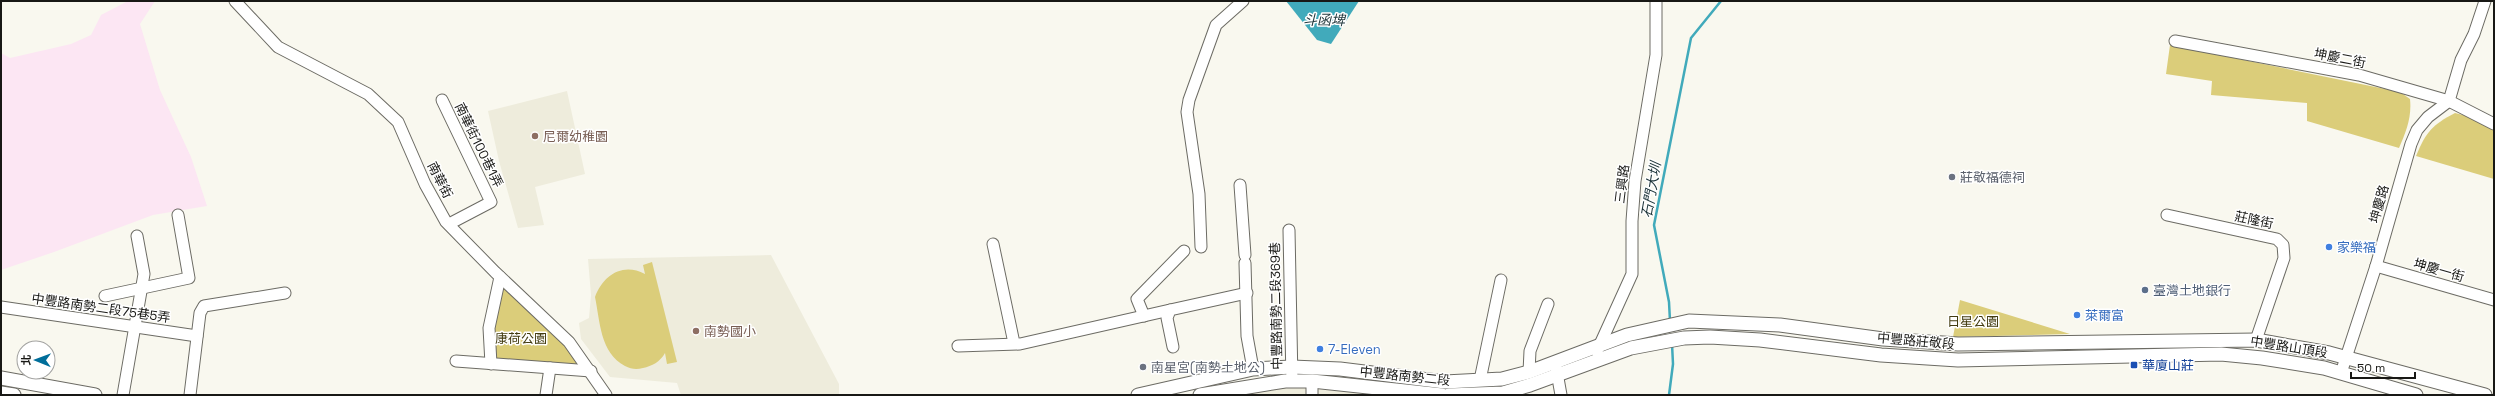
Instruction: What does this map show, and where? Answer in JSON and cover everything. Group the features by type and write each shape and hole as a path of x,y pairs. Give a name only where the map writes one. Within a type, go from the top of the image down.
{"main road":[{"name":"中豐路南勢二段","path":"1138,395 1253,369 1292,367 1340,369 1445,382 1502,379 1529,372 1599,346 1679,322"},
{"name":"中豐路莊敬段","path":"1679,322 1745,322 1884,338 1958,344 2087,341"},
{"name":"中豐路南勢二段","path":"1449,395 1503,393 1559,375 1631,348 1667,341 1684,338 1710,337 1760,340"},
{"name":"中豐路莊敬段","path":"1760,340 1881,355 1958,360 2088,357"},
{"name":"中豐路山頂段","path":"2087,341 2256,340 2344,357 2485,395"},
{"name":"中豐路山頂段","path":"2088,357 2222,354 2262,358 2324,368 2416,395"},
{"path":"1,378 95,395"},
{"name":"中豐路南勢二段","path":"1200,395 1292,381 1312,381 1443,395"},
{"path":"1,393 14,395"}],"street":[{"name":"南華街","path":"234,1 278,47 368,94 398,122 425,184 449,224 500,277 569,342 591,371 606,395"},
{"path":"1202,247 1199,194 1187,112 1189,100 1216,25 1243,1"},
{"name":"三興路","path":"1591,363 1632,274 1632,221 1635,181 1656,55 1656,1"},
{"path":"2449,101 2461,60 2474,34 2486,1"},
{"name":"坤慶二街","path":"2175,42 2359,75 2449,101 2494,124"},
{"name":"南華街100巷1弄","path":"442,100 491,202 449,224"},
{"name":"坤慶路","path":"2340,373 2344,357 2376,266 2414,137 2428,117 2449,101"},
{"path":"1240,185 1247,293 1247,336 1253,369"},
{"path":"105,296 109,293 142,290 189,278 178,215"},
{"name":"莊隆街","path":"2167,215 2277,239 2283,246 2284,258 2256,340"},
{"name":"中豐路南勢二段369巷","path":"1289,230 1292,381"},
{"path":"123,395 133,328 142,290 144,274 137,236"},
{"path":"992,244 1014,343"},
{"path":"1144,316 1137,299 1184,251"},
{"name":"坤慶一街","path":"2376,266 2494,300"},
{"path":"491,364 489,328 500,277"},
{"path":"1480,380 1501,280"},
{"path":"190,395 200,313 204,306 285,293"},
{"path":"958,346 1020,344 1247,293"},
{"path":"1529,372 1530,351 1548,304"},
{"name":"中豐路南勢二段75巷5弄","path":"1,307 133,328 197,336"},
{"path":"1170,310 1167,318 1173,347"},
{"path":"456,361 591,371"},
{"path":"1555,362 1559,375 1561,395"},
{"path":"546,395 550,368"},
{"path":"1312,381 1312,395"},
{"path":"1443,395 1445,382"}],"shaded area":[{"path":"128,1 155,1 140,24 160,90 191,157 207,206 153,215 1,270 1,53 10,58 71,44 91,35 101,15"},
{"name":"尼爾幼稚園","path":"567,91 585,174 535,187 544,225 518,228 499,161 488,111"},
{"name":"南勢國小","path":"771,255 839,384 839,395 681,395 677,383 610,377 581,339 579,323 589,318 591,295 588,259"},
{"path":"1285,386 1379,395 1233,395"}],"green space":[{"path":"2170,45 2400,92 2410,99 2410,112 2408,124 2399,148 2307,121 2307,103 2211,95 2212,81 2166,74"},
{"path":"2455,113 2494,123 2494,179 2416,156 2423,141 2431,130 2441,121"},
{"path":"652,262 677,362 667,364 665,353 661,359 653,365 640,369 634,369 625,366 610,353 602,336 595,297 603,282 615,273 629,269 645,274 643,265"},
{"name":"康荷公園","path":"500,277 591,371 491,364"},
{"name":"日星公園","path":"1960,300 2070,334 1953,337"}],"water":[{"name":"斗函埤","path":"1286,1 1359,1 1331,44 1317,40"}],"waterway":[{"name":"石門大圳","path":"1670,321 1669,302 1654,225 1691,38 1721,1"},
{"name":"石門大圳","path":"1669,395 1673,364 1672,344"}],"place":[{"name":"尼爾幼稚園","path":"535,136"},
{"name":"莊敬福德祠","path":"1952,177"},
{"name":"家樂福","path":"2329,247"},
{"name":"臺灣土地銀行","path":"2145,290"},
{"name":"萊爾富","path":"2077,315"},
{"name":"南勢國小","path":"696,331"},
{"name":"7-Eleven","path":"1320,349"},
{"name":"華廈山莊","path":"2134,365"},
{"name":"南星宮(南勢土地公)","path":"1143,367"}]}
